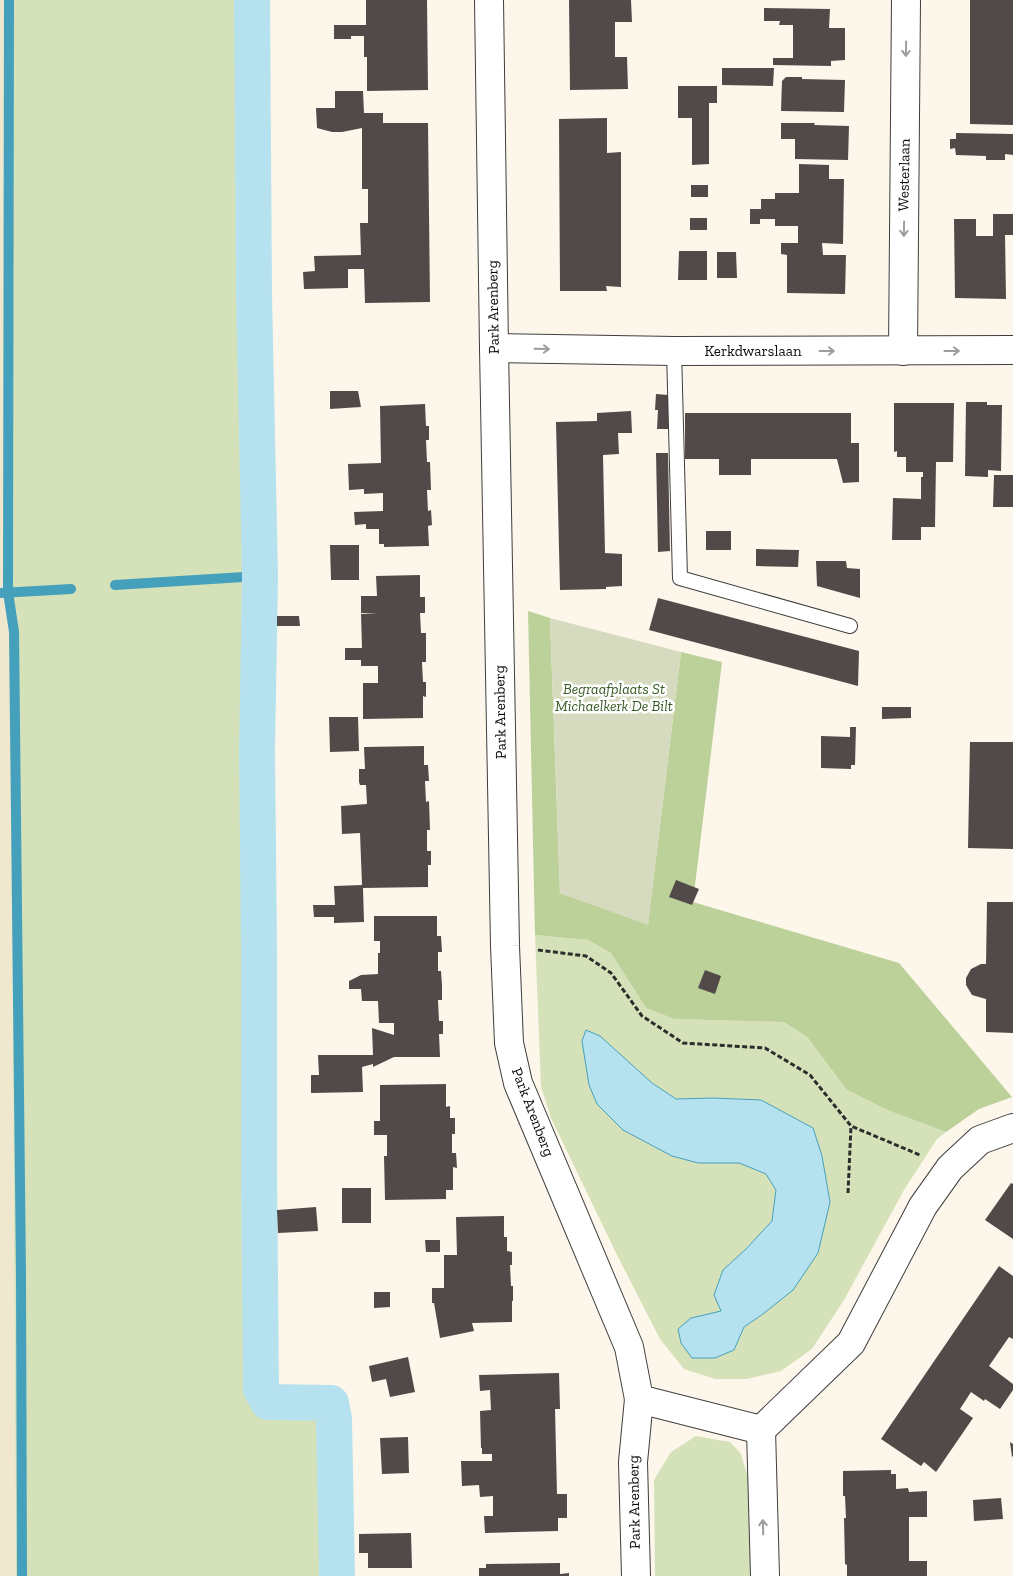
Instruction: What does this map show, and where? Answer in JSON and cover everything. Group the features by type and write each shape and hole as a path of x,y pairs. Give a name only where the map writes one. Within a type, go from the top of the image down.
{"street":[{"name":"Park Arenberg","path":"489,0 505,946 509,1043 518,1082 629,1347 639,1399 632,1462 636,1576"},
{"name":"Westerlaan","path":"903,351 906,0"},
{"name":"Kerkdwarslaan","path":"494,348 674,351 1013,350"},
{"path":"765,1576 761,1430 851,1343 923,1206 950,1168 980,1140 1013,1128"},
{"path":"639,1399 761,1430"}],"lane":[{"path":"674,351 680,578 850,626"}],"path":[{"path":"505,946 586,956 611,973 642,1016 683,1043 765,1048 810,1075 851,1126 950,1168"},
{"path":"848,1193 851,1126"}],"shaded area":[{"path":"0,0 10,0 12,266 11,719 16,1576 0,1576"}],"green space":[{"path":"10,0 256,0 274,1395 323,1413 323,1576 16,1576 11,719 12,266"},
{"path":"528,611 550,618 560,893 648,924 681,652 722,662 693,902 899,963 1012,1097 979,1109 946,1132 887,1110 847,1090 807,1037 783,1022 674,1019 646,1008 611,953 588,940 535,935"},
{"name":"Begraafplaats St Michaelkerk De Bilt","path":"550,618 681,652 648,925 560,893"},
{"path":"535,935 588,940 611,953 646,1008 674,1019 782,1022 807,1037 847,1090 887,1110 946,1132 937,1139 904,1190 844,1300 812,1349 781,1371 747,1379 715,1379 684,1369 660,1339 551,1118 541,1087","holes":["600,1036 652,1083 676,1099 761,1100 813,1128 822,1156 830,1201 818,1253 763,1314 744,1327 733,1350 715,1358 691,1318 721,1311 723,1270 772,1221 776,1190 766,1174 739,1163 698,1163 672,1156 623,1130"]},
{"path":"696,1436 730,1442 741,1454 748,1477 752,1576 655,1576 654,1480 671,1452"}],"water":[{"path":"586,1030 600,1036 652,1083 676,1099 761,1100 813,1128 822,1156 830,1202 818,1253 793,1290 744,1327 734,1350 715,1358 692,1358 681,1343 678,1329 691,1318 721,1311 714,1295 723,1270 772,1221 776,1190 766,1174 739,1163 698,1163 672,1156 623,1130 597,1104 589,1085 582,1041"}],"building":[{"path":"366,0 427,0 428,90 367,91 367,57 364,57 364,36 351,36 351,39 334,39 334,25 366,25"},
{"path":"569,0 631,0 632,22 615,22 615,57 627,57 628,89 570,90"},
{"path":"970,0 1013,0 1013,125 970,124"},
{"path":"764,8 830,9 829,28 845,28 845,60 831,61 831,66 773,65 773,58 793,58 793,25 779,25 780,21 764,21"},
{"path":"722,68 774,68 773,86 722,85"},
{"path":"786,77 845,80 844,112 781,111 782,81"},
{"path":"678,86 717,86 717,103 709,103 709,164 692,165 692,118 678,118"},
{"path":"335,91 363,91 364,113 383,113 383,123 428,123 430,302 365,303 364,269 348,269 348,288 304,289 303,272 315,271 314,256 361,255 360,223 368,223 368,189 362,189 362,128 332,132 317,128 316,108 335,108"},
{"path":"607,118 607,153 621,152 621,287 606,286 607,291 560,291 559,119"},
{"path":"781,123 849,126 848,160 795,159 795,139 781,139"},
{"path":"956,133 1013,134 1013,155 1005,154 1005,160 986,160 986,156 956,155 955,148 950,149 950,139 956,139"},
{"path":"799,164 829,165 829,179 844,179 843,244 822,243 823,255 846,255 845,294 787,293 787,255 781,254 781,243 798,243 798,226 775,226 775,219 760,219 760,224 750,224 750,209 761,209 761,199 775,199 775,193 799,193"},
{"path":"691,185 708,185 708,197 691,197"},
{"path":"993,214 1013,214 1013,235 1005,235 1006,299 955,298 954,219 976,219 976,236 993,236"},
{"path":"690,218 707,218 707,230 690,230"},
{"path":"679,251 707,251 707,280 678,280"},
{"path":"717,252 736,252 737,278 717,278"},
{"path":"330,391 358,391 361,407 330,409"},
{"path":"656,394 668,395 668,429 657,429 658,410 655,410"},
{"path":"966,402 987,402 987,405 1002,405 1001,471 988,470 988,477 965,476"},
{"path":"894,403 954,403 953,462 936,462 935,527 921,527 921,540 892,540 893,498 921,499 921,477 923,477 923,472 906,472 906,457 897,457 897,451 894,452"},
{"path":"425,404 426,426 429,426 429,440 426,440 427,462 430,462 431,490 427,490 428,511 431,510 432,525 428,526 429,546 384,547 384,544 379,544 379,529 366,529 366,524 355,525 354,512 383,511 383,493 364,494 364,489 349,490 348,464 381,463 380,406"},
{"path":"631,411 632,433 618,433 619,454 603,455 605,553 622,554 622,586 606,587 606,589 560,590 556,422 597,421 597,413"},
{"path":"685,413 851,413 851,443 859,443 859,482 843,483 837,459 751,459 751,475 719,475 719,459 685,459"},
{"path":"656,453 668,453 670,551 658,552"},
{"path":"994,475 1013,475 1013,507 993,507"},
{"path":"706,531 731,531 731,550 706,550"},
{"path":"330,545 359,545 359,580 331,580"},
{"path":"756,549 799,550 798,567 756,566"},
{"path":"816,561 846,561 847,568 860,569 860,598 817,586"},
{"path":"420,575 420,597 425,597 425,613 420,613 421,633 426,633 426,662 422,662 423,682 426,682 426,697 423,696 423,718 363,719 363,683 378,683 378,666 361,666 361,660 345,660 345,648 362,648 361,614 377,614 361,613 361,596 377,596 376,576"},
{"path":"658,598 859,651 858,686 649,630"},
{"path":"277,616 299,616 300,626 277,626"},
{"path":"882,707 911,707 911,718 882,719"},
{"path":"329,717 358,717 359,751 330,752"},
{"path":"850,727 856,727 855,765 851,765 851,769 821,768 821,736 850,737"},
{"path":"970,742 1013,742 1013,849 968,848"},
{"path":"424,746 424,765 428,765 429,781 425,781 426,802 429,801 430,830 427,830 427,851 431,851 431,865 428,865 428,887 363,888 364,922 334,923 334,917 314,917 313,905 335,905 334,886 362,885 360,833 342,834 341,806 367,804 366,785 360,785 359,782 359,769 365,769 364,747"},
{"path":"676,880 699,889 692,905 669,897"},
{"path":"987,902 1013,902 1013,1033 986,1032 986,999 972,995 966,985 966,978 971,969 981,964 986,964"},
{"path":"374,916 437,916 437,936 441,936 442,952 438,952 438,971 441,971 442,985 442,1000 438,1000 439,1021 443,1021 443,1034 439,1034 440,1057 394,1057 373,1067 373,1064 362,1067 363,1092 311,1093 311,1075 319,1075 318,1055 373,1055 372,1028 394,1035 394,1023 379,1023 378,1001 362,1001 361,989 349,989 349,981 361,975 378,974 380,941 374,941"},
{"path":"705,970 721,976 715,994 698,988"},
{"path":"446,1084 446,1107 450,1106 450,1118 455,1118 455,1134 452,1134 452,1153 456,1153 457,1168 453,1167 453,1190 446,1190 446,1199 385,1200 384,1156 387,1156 387,1135 374,1135 374,1121 380,1121 380,1085"},
{"path":"1011,1183 1013,1184 1013,1239 985,1220"},
{"path":"342,1188 371,1188 371,1223 342,1223"},
{"path":"316,1207 318,1231 278,1233 277,1210"},
{"path":"504,1216 504,1237 507,1237 507,1251 512,1252 512,1265 510,1265 511,1286 513,1286 512,1322 472,1323 474,1331 440,1338 434,1303 432,1303 432,1288 444,1288 444,1255 457,1255 456,1217"},
{"path":"425,1240 440,1240 440,1252 426,1252"},
{"path":"999,1266 1013,1276 1013,1339 1009,1337 989,1366 1013,1384 1013,1390 1000,1409 971,1392 960,1409 973,1418 936,1472 924,1462 921,1466 881,1439"},
{"path":"374,1292 390,1292 390,1307 374,1308"},
{"path":"408,1357 415,1392 390,1397 386,1379 372,1382 369,1366"},
{"path":"559,1373 560,1409 555,1409 557,1494 567,1494 567,1518 558,1518 558,1531 485,1533 484,1516 493,1516 493,1496 480,1497 479,1485 462,1486 461,1461 492,1461 492,1454 482,1454 481,1448 480,1411 491,1410 490,1390 480,1391 479,1375"},
{"path":"408,1437 409,1473 382,1474 380,1438"},
{"path":"1010,1442 1013,1444 1012,1457"},
{"path":"891,1470 891,1474 896,1474 896,1489 908,1488 909,1492 927,1491 927,1517 909,1517 909,1561 927,1561 927,1576 847,1576 847,1565 845,1564 844,1518 846,1518 845,1496 843,1496 843,1471"},
{"path":"1001,1498 1003,1519 974,1521 973,1500"},
{"path":"411,1533 412,1568 368,1568 368,1553 359,1553 359,1534"},
{"path":"560,1563 560,1574 569,1573 569,1576 479,1576 479,1568 486,1568 486,1564"}],"waterway":[{"path":"9,0 8,592 14,632 21,1275 22,1576"},
{"path":"252,0 254,295 260,576 257,750 261,1389 268,1402 331,1403 334,1419 337,1576"},
{"path":"115,585 260,576"},
{"path":"0,593 71,589"}]}
